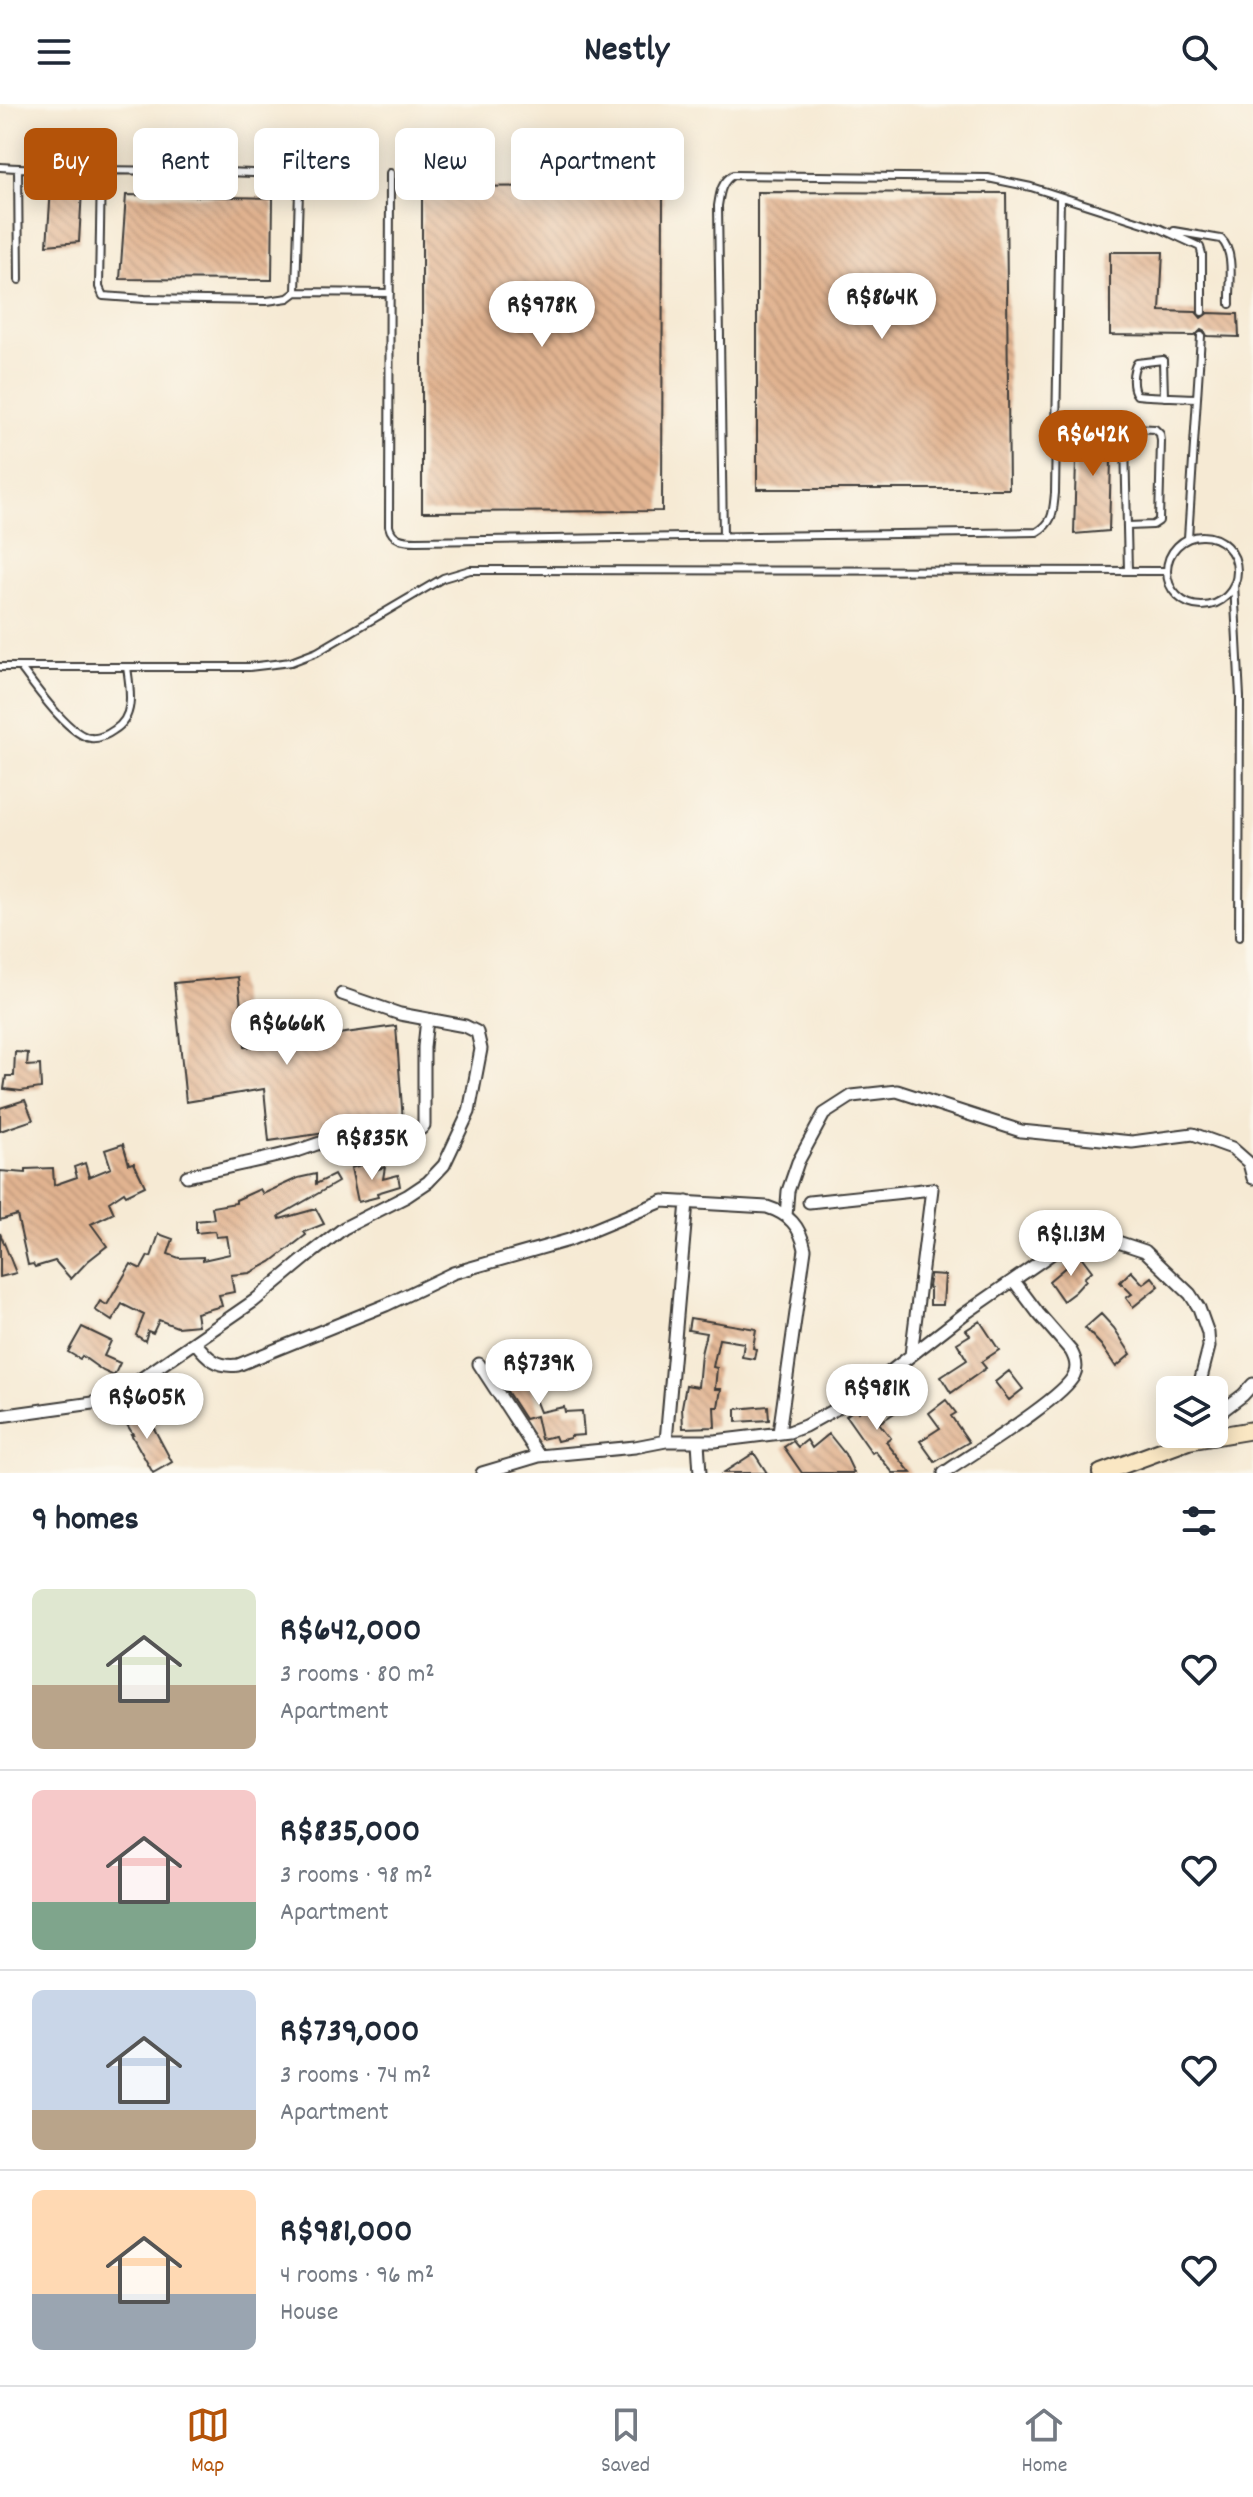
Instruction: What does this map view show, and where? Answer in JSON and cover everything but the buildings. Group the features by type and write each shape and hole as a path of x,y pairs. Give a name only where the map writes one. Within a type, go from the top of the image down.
{"main road":[{"path":"1228,1432 1253,1430"},
{"path":"1101,1473 1160,1448"}],"street":[{"path":"0,1416 28,1414 109,1398 254,1301 344,1228 418,1189 444,1165 469,1112 481,1043 477,1032 400,1014 342,994"},
{"path":"187,1176 290,1153 329,1140 377,1139 421,1130 424,1125 427,1019"},
{"path":"786,1216 788,1191 798,1162 824,1114 852,1096 897,1091 1021,1131 1132,1142 1193,1134 1232,1148 1249,1163 1253,1178"},
{"path":"809,1202 932,1189 911,1355"},
{"path":"195,1342 220,1365 245,1364 386,1305 453,1273 569,1240 663,1201 767,1207 794,1222 805,1249 779,1433"},
{"path":"666,1441 687,1202"},
{"path":"482,1473 513,1468 539,1456 666,1441 698,1442 779,1433 805,1426 836,1411 871,1388 963,1315 1068,1242 1083,1238 1115,1241 1149,1253 1190,1294 1208,1333 1209,1347 1202,1376"},
{"path":"944,1473 1050,1400 1075,1372 1075,1357 1014,1281"},
{"path":"479,1364 539,1456"},
{"path":"1228,1406 1253,1384"},
{"path":"698,1442 700,1473"}],"lane":[{"path":"0,167 24,168"},
{"path":"18,168 19,280"},
{"path":"117,170 284,174 292,177 298,186 300,203 296,292"},
{"path":"390,173 389,526 393,535 403,540 417,541 1030,534 1050,524 1057,452 1060,198"},
{"path":"723,537 718,206 726,180 741,174 988,178 1020,184 1192,241 1201,249 1202,312"},
{"path":"100,200 99,287 103,296 267,301 288,298 296,292 390,293"},
{"path":"1159,228 1221,239 1226,243 1230,304"},
{"path":"1188,538 1201,336"},
{"path":"1164,397 1163,360 1137,363 1134,369 1136,394 1164,397 1197,398"},
{"path":"1128,526 1153,525 1159,521 1161,441 1155,429 1134,428 1126,437 1128,571"},
{"path":"1234,584 1227,596 1215,603 1202,606 1188,603 1177,596 1169,584 1166,571 1169,558 1177,546 1188,538 1215,538 1234,557 1237,570 1234,584 1240,697 1239,937"},
{"path":"0,667 249,667 291,662 317,652 443,578 470,570 1166,571"},
{"path":"21,668 66,722 86,737 93,738 108,734 126,719 130,696 127,667"}]}
